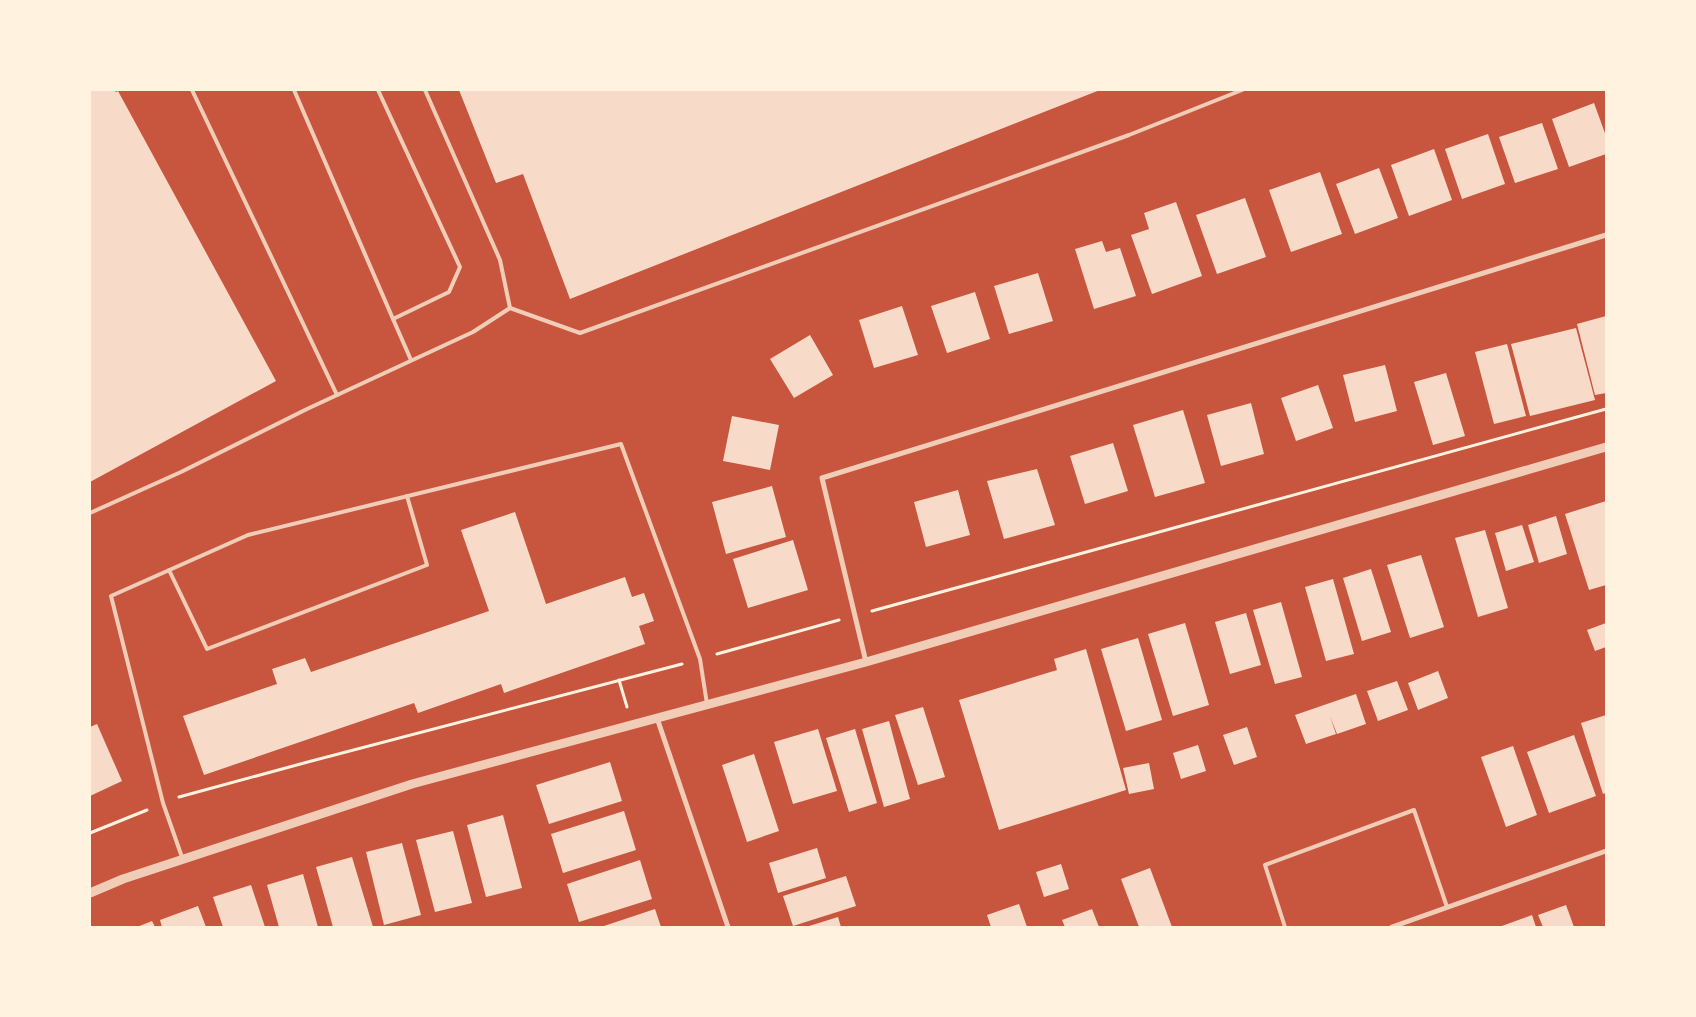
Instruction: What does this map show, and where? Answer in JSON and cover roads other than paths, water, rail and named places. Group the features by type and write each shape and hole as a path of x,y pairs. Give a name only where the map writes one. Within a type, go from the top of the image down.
{"street":[{"path":"866,662 822,478 1606,236"},
{"path":"90,893 123,880 412,784 866,662 1606,447"},
{"path":"657,718 728,927"},
{"path":"1392,927 1606,851"}],"lane":[{"path":"192,90 337,395"},
{"path":"294,90 412,360"},
{"path":"378,90 460,267 448,292 393,319"},
{"path":"425,90 500,260 510,308"},
{"path":"510,308 580,333 1129,135 1242,90"},
{"path":"90,513 181,472 337,395 473,332 510,308"},
{"path":"183,860 163,803 111,596 248,535 622,444 700,659 708,704"},
{"path":"168,570 206,649 427,565 407,496"},
{"path":"1285,927 1265,865 1414,810 1447,907"}]}
